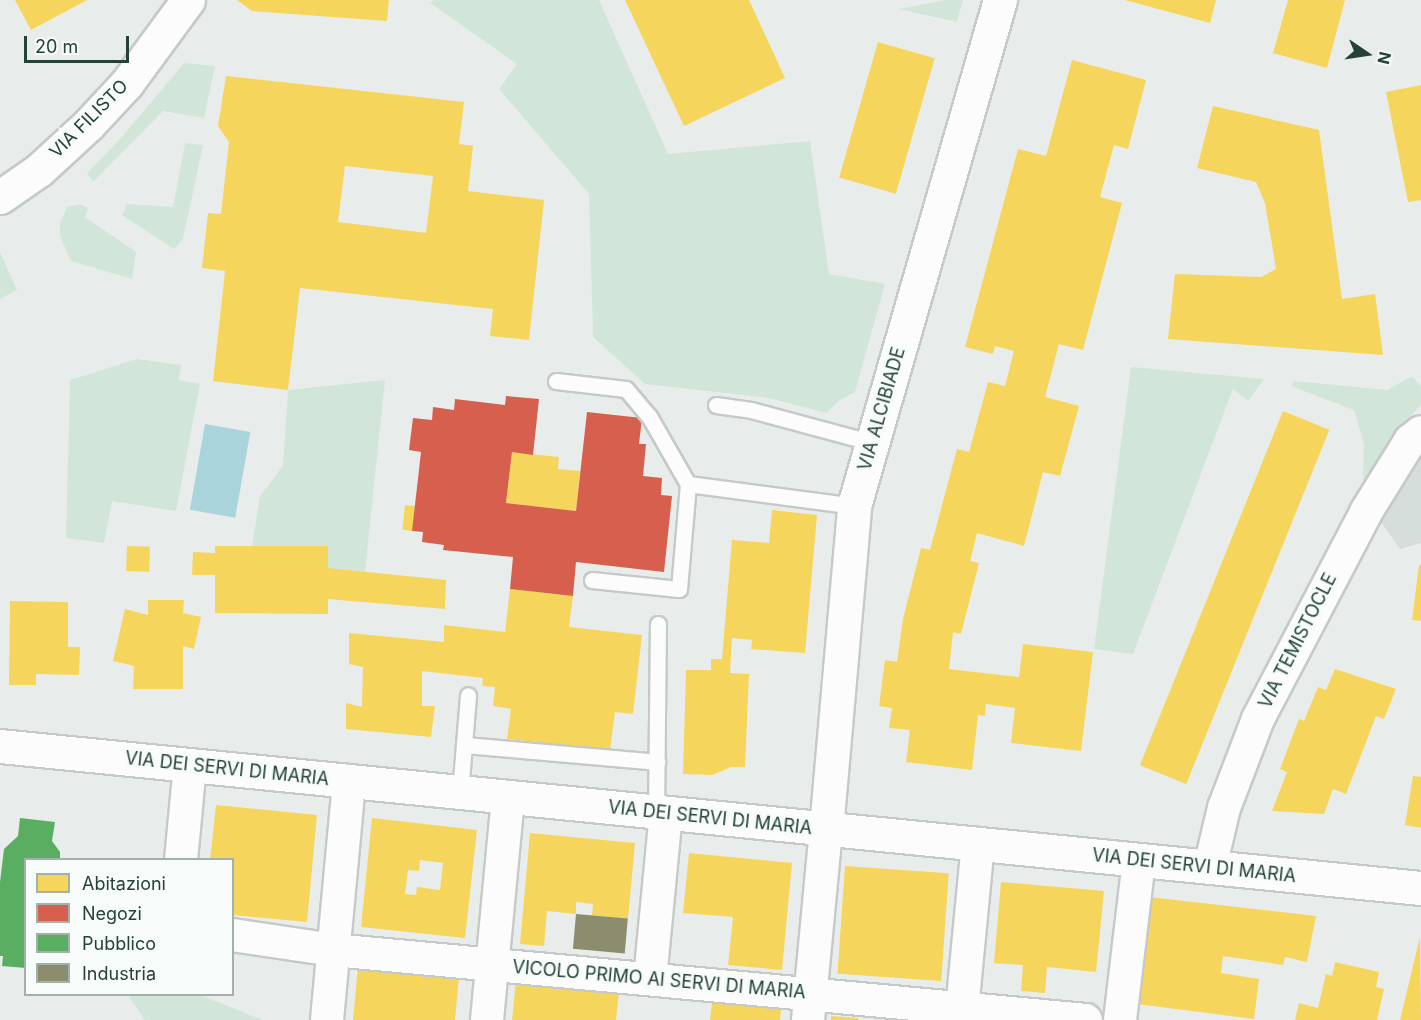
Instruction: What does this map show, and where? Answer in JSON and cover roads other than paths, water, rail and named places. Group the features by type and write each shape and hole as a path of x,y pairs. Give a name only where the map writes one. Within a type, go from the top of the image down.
{"street":[{"name":"VIA FILISTO","path":"0,197 39,170 88,124 127,83 188,0"},
{"name":"VIA ALCIBIADE","path":"826,829 854,506 1000,0"},
{"name":"VIA TEMISTOCLE","path":"1210,867 1224,808 1258,719 1366,512 1410,441 1421,432"},
{"name":"VIA DEI SERVI DI MARIA","path":"0,746 1421,888"},
{"path":"181,858 190,765"},
{"path":"327,1020 349,781"},
{"path":"487,1020 508,798"},
{"path":"650,979 661,813"},
{"path":"809,1007 826,829"},
{"path":"961,1015 978,844"},
{"path":"1120,1020 1139,860"},
{"name":"VICOLO PRIMO AI SERVI DI MARIA","path":"234,935 333,950 650,979 809,1007 1086,1020"}],"lane":[{"path":"556,381 626,389 650,416 688,484 679,589 592,580"},
{"path":"716,405 751,410 873,443"},
{"path":"688,484 854,506"},
{"path":"658,624 657,762 661,813"},
{"path":"460,792 468,695"},
{"path":"464,745 657,762"}],"water":[{"path":"205,424 250,432 235,518 190,510"}]}
